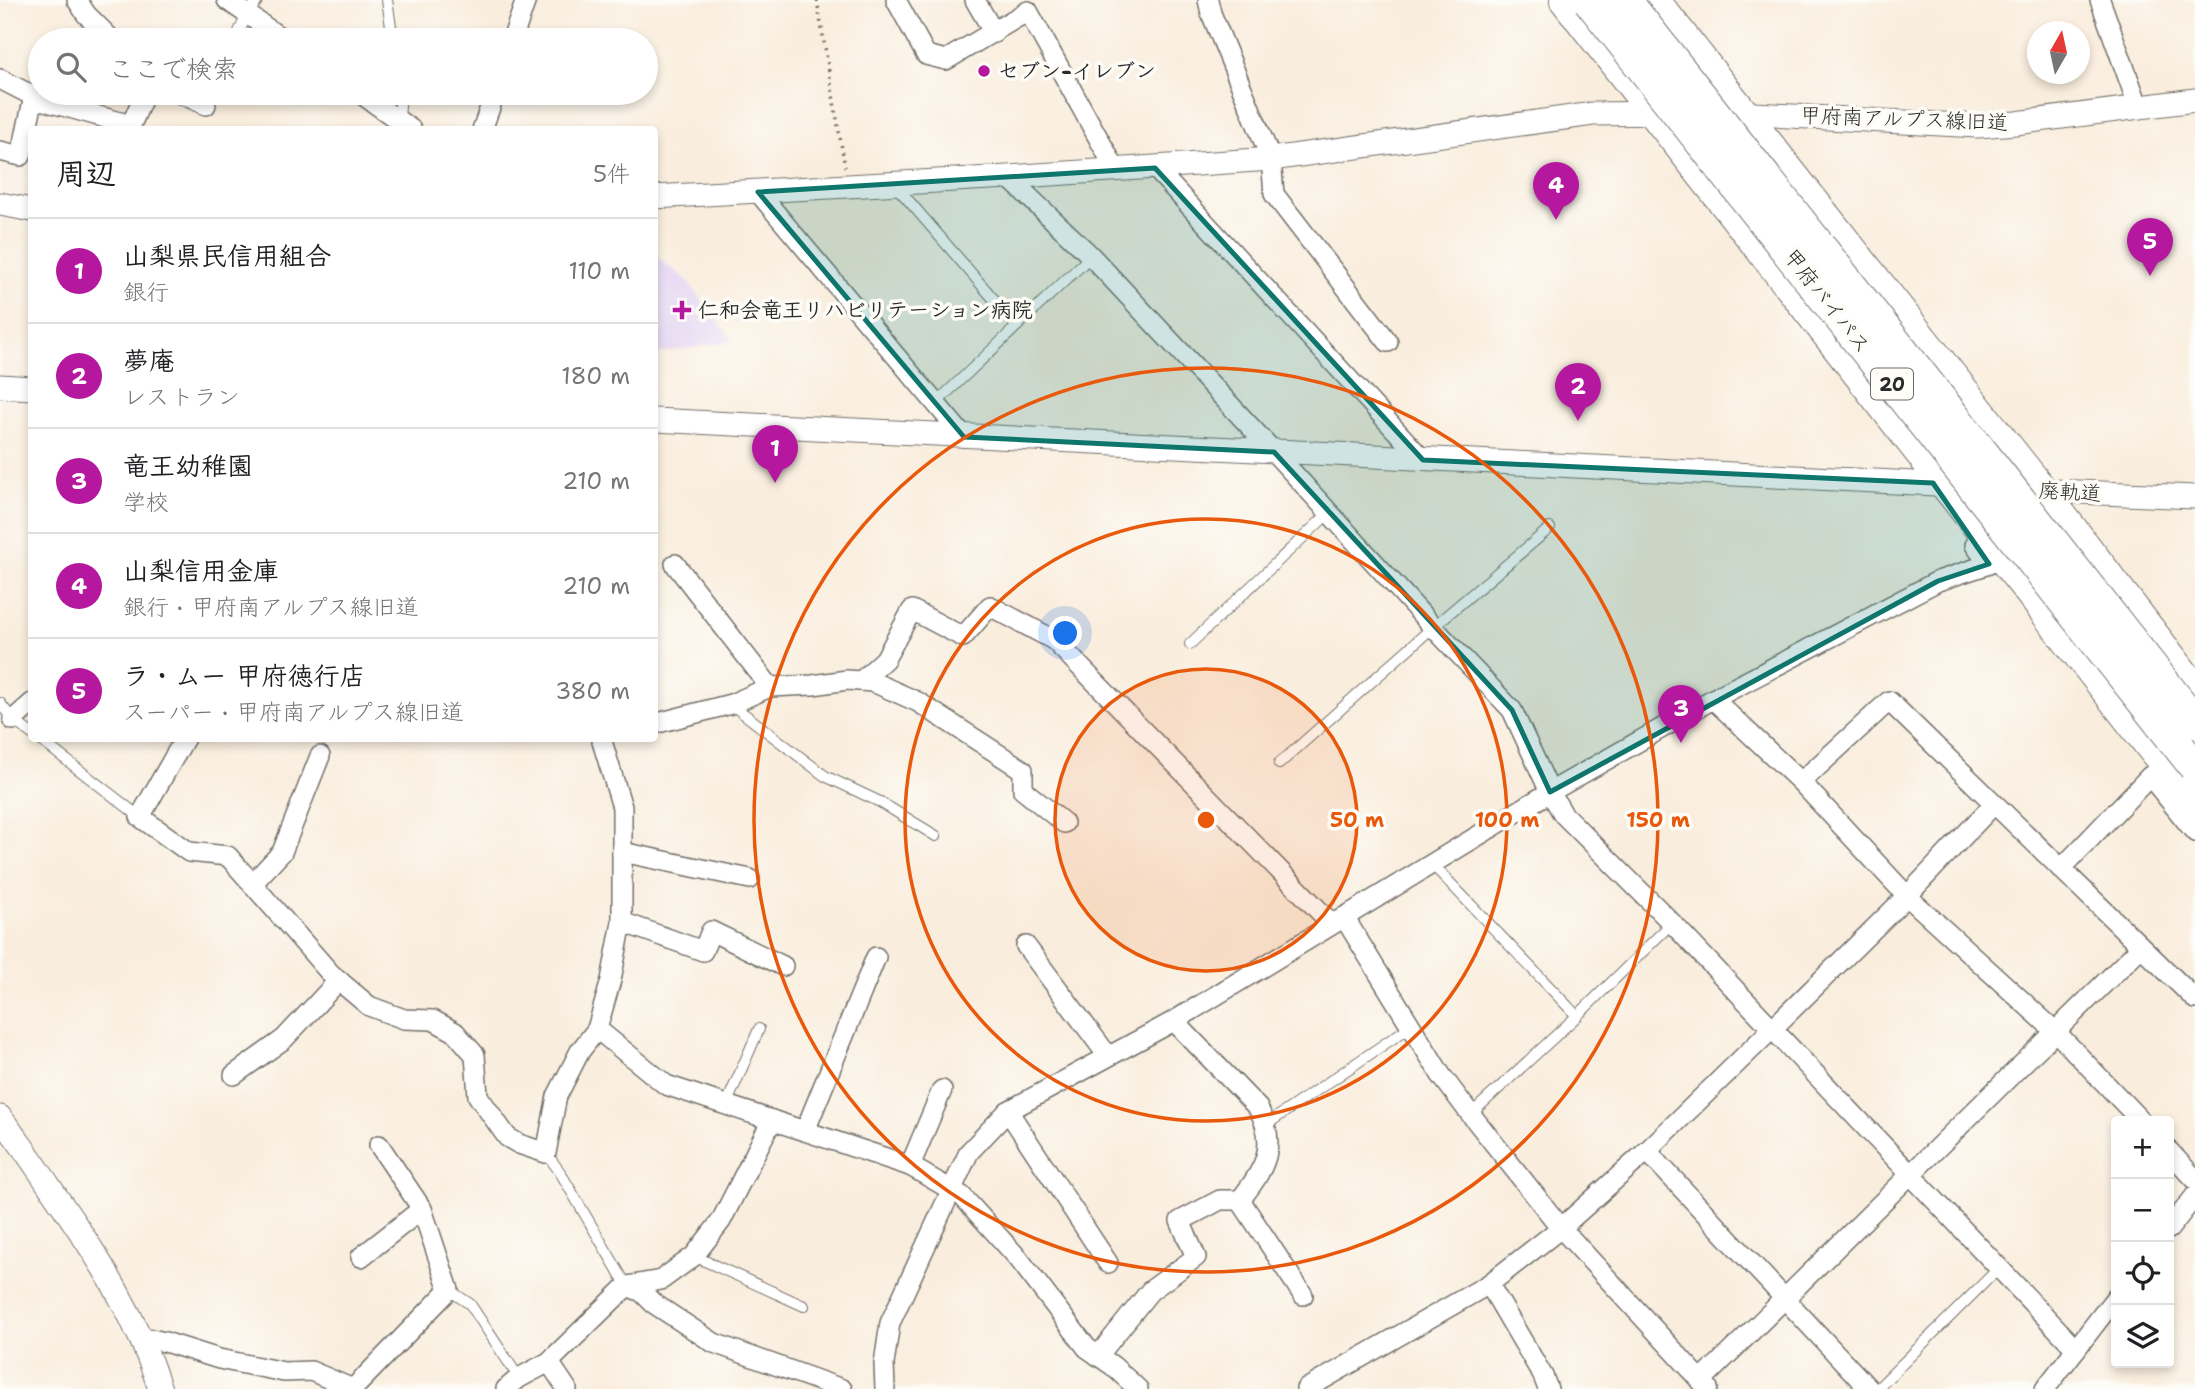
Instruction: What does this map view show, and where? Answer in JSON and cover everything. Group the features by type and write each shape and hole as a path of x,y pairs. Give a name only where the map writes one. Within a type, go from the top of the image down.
{"highway":[{"path":"1566,0 1940,484 2195,802"},
{"name":"甲府バイパス","path":"1589,0 2195,767"},
{"name":"甲府バイパス","path":"1625,0 2195,722"},
{"path":"1653,0 2041,490 2195,690"}],"street":[{"path":"77,0 100,28"},
{"path":"227,0 252,7 272,28"},
{"path":"517,28 526,0"},
{"path":"896,0 926,55 946,60 1036,5 1116,170"},
{"path":"975,0 994,33"},
{"path":"1208,0 1271,159 1275,194 1388,342"},
{"path":"2101,0 2139,108"},
{"path":"0,79 28,93"},
{"name":"甲府南アルプス線旧道","path":"658,197 1271,159 1593,114 1744,113 1978,126 2195,100"},
{"path":"0,151 21,156 32,105"},
{"path":"62,105 128,126"},
{"path":"131,126 140,105"},
{"path":"377,105 405,124"},
{"path":"483,126 491,105"},
{"path":"1155,168 1423,460"},
{"path":"1008,177 1091,256 1512,710 1563,814 1672,923 2076,1349"},
{"path":"758,192 964,437"},
{"path":"0,204 28,209"},
{"path":"0,386 28,388"},
{"name":"廃軌道","path":"658,420 2195,497"},
{"path":"885,1389 884,1364 890,1323 970,1152 1009,1111 1174,1021 1550,792 1713,699 1938,581 1989,564 1940,484"},
{"path":"2172,496 2195,485"},
{"path":"675,564 770,687"},
{"path":"861,681 885,659 912,610 963,637 990,606 1054,640 1338,920 1411,1026 1441,1075 1471,1114 1561,1228 1705,1385 1784,1299 2140,948"},
{"path":"658,723 731,704 770,687 847,680 873,682 918,702 1023,770 1023,790 1064,823"},
{"path":"1713,699 1801,782 1907,895 2056,1032 2136,1116"},
{"path":"1801,782 1889,701 2195,999"},
{"path":"13,720 28,707"},
{"path":"183,742 140,817 189,852 228,856 339,981 369,1006 404,1019 433,1020 455,1032 475,1055 478,1096 507,1137 546,1153 557,1096 580,1051 597,1029 611,980 622,922 622,807 602,742"},
{"path":"252,884 282,852 320,756"},
{"path":"2061,869 2150,776 2195,832"},
{"path":"1306,1389 1489,1284 1561,1228 1647,1151 1771,1030 1994,804"},
{"path":"622,852 750,879"},
{"path":"622,922 703,951 711,931 783,966"},
{"path":"1026,946 1108,1056"},
{"path":"805,1131 876,957"},
{"path":"234,1075 284,1039 339,981"},
{"path":"1174,1021 1258,1108 1267,1124 1269,1147 1265,1163 1259,1177 1240,1200"},
{"path":"597,1029 666,1085 910,1166 962,1196 1018,1258 1087,1348 1113,1366 1138,1389"},
{"path":"910,1166 942,1090"},
{"path":"1009,1111 1108,1263"},
{"path":"0,1117 122,1296 142,1337 160,1389"},
{"path":"512,1383 549,1362 627,1286 661,1280 694,1256 721,1221 772,1120"},
{"path":"142,1337 219,1359 284,1372 311,1371 353,1389 449,1290 422,1209 379,1145"},
{"path":"1647,1151 1869,1389"},
{"path":"2174,1156 2195,1179"},
{"path":"2174,1222 2195,1195"},
{"path":"1098,1356 1150,1291 1196,1257 1180,1221 1220,1200 1240,1200"},
{"path":"1240,1200 1303,1294"},
{"path":"361,1257 422,1209"},
{"path":"1489,1284 1548,1389"},
{"path":"627,1286 642,1292 653,1303 714,1343 842,1389"},
{"path":"2045,1389 2111,1304"},
{"path":"549,1362 567,1389"}],"lane":[{"path":"387,0 391,28"},
{"path":"241,28 252,7"},
{"path":"403,105 405,124"},
{"path":"893,183 1017,326"},
{"path":"936,403 1091,256"},
{"path":"1190,644 1330,512"},
{"path":"1279,764 1433,627 1550,528"},
{"path":"0,703 13,720 28,731"},
{"path":"731,704 825,776 880,802 936,836"},
{"path":"43,742 140,817"},
{"path":"1432,864 1577,1016"},
{"path":"1471,1114 1672,923"},
{"path":"1267,1124 1411,1026"},
{"path":"726,1105 759,1029"},
{"path":"546,1153 627,1286"},
{"path":"694,1256 804,1306"},
{"path":"1877,1389 2000,1267"},
{"path":"449,1290 470,1304 512,1383"}],"path":[{"path":"817,0 848,186"}],"highlighted area":[{"path":"1155,168 1423,460 1933,483 1989,564 1938,581 1550,792 1512,710 1274,452 964,437 758,192"}],"shaded area":[{"name":"仁和会竜王リハビリテーション病院","path":"658,258 686,279 733,341 658,354"}],"place":[{"name":"セブン-イレブン","path":"984,71"},
{"name":"山梨信用金庫","path":"1556,220"},
{"name":"ラ・ムー 甲府徳行店","path":"2150,276"},
{"name":"仁和会竜王リハビリテーション病院","path":"682,310"},
{"name":"夢庵","path":"1578,421"},
{"name":"山梨県民信用組合","path":"775,483"},
{"name":"竜王幼稚園","path":"1681,743"}]}
